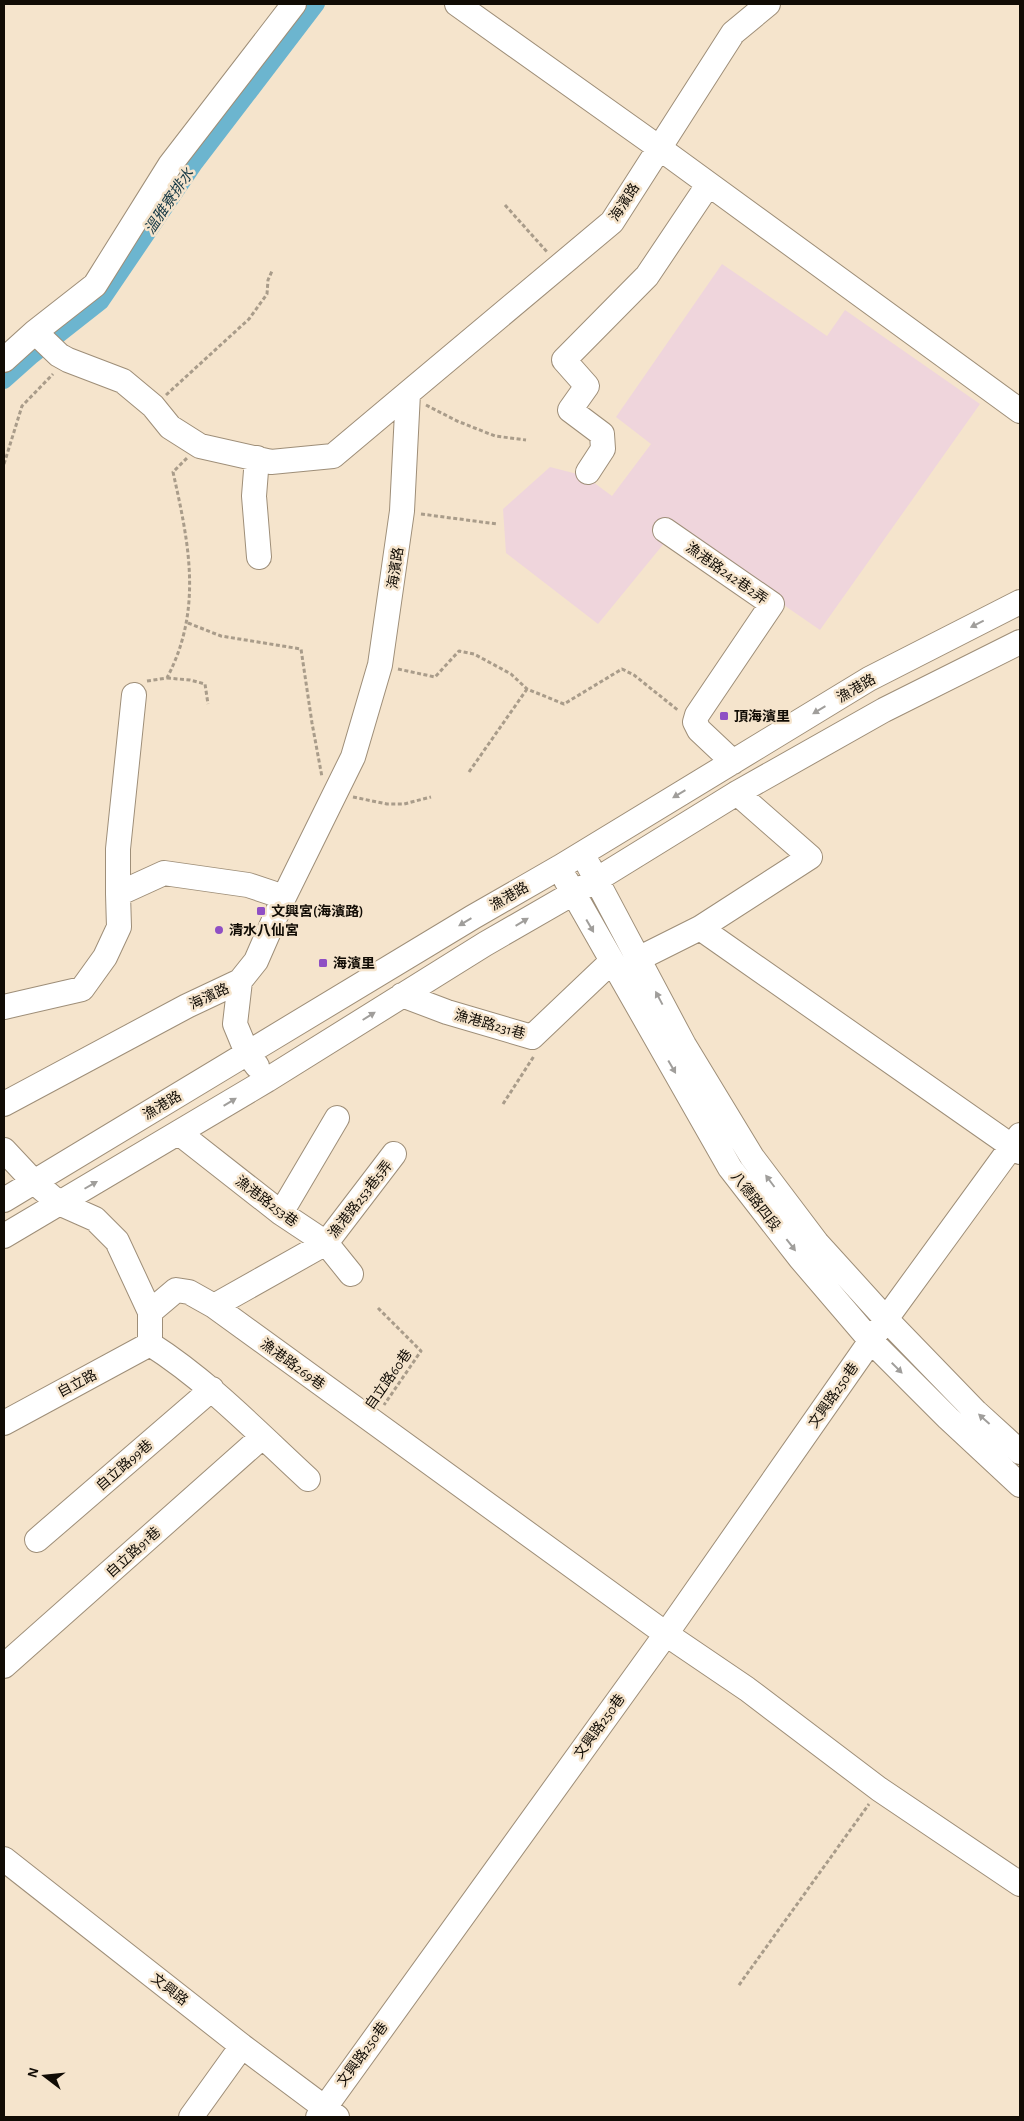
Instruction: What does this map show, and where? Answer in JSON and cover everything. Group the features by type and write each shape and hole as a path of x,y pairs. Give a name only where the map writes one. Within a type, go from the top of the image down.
{"street":[{"path":"4,360 38,334 95,285 170,164 294,4"},
{"path":"457,4 658,147 1020,410"},
{"name":"海濱路","path":"4,1104 187,1006 240,981 256,961 284,898 353,757 380,665 402,511 408,393 612,222 658,147 733,33 768,4"},
{"path":"588,472 603,449 602,434 570,410 587,386 564,360 647,276 708,185"},
{"path":"38,334 63,358 123,381 153,406 170,428 200,446 271,462 333,456 408,393"},
{"path":"257,458 254,496 259,557"},
{"name":"漁港路242巷2弄","path":"665,530 772,604 697,715 695,722"},
{"name":"漁港路","path":"4,1200 560,867 869,679 1020,602"},
{"path":"4,1236 267,1080 737,793 884,710 1020,642"},
{"path":"4,1007 82,990 105,957 118,927 118,849 134,696"},
{"path":"695,722 699,730 733,762"},
{"path":"638,958 700,928 810,857 737,793"},
{"name":"八德路四段","path":"582,853 684,1046 752,1157 817,1243 886,1319 976,1412 1020,1452"},
{"name":"八德路四段","path":"560,867 572,893 730,1168 871,1341 948,1418 1020,1485"},
{"path":"118,894 164,873 248,885 284,898"},
{"path":"700,928 1017,1144"},
{"name":"漁港路231巷","path":"402,996 447,1012 532,1037 611,962"},
{"path":"240,981 235,1024 247,1053 267,1080"},
{"path":"281,1213 337,1118"},
{"name":"漁港路253巷","path":"179,1133 281,1213 326,1243 351,1274"},
{"name":"文興路250巷","path":"327,2114 886,1319 1017,1144"},
{"path":"4,1150 34,1182 59,1203 95,1218 117,1241 150,1312 150,1344 178,1362 212,1389 308,1479"},
{"name":"漁港路253巷5弄","path":"326,1243 394,1154"},
{"path":"214,1306 326,1243"},
{"path":"828,1290 845,1273"},
{"name":"漁港路269巷","path":"150,1312 176,1290 189,1292 214,1306 666,1634 747,1689 879,1789 1020,1884"},
{"name":"自立路","path":"4,1422 150,1344"},
{"name":"自立路99巷","path":"37,1540 212,1389"},
{"name":"自立路91巷","path":"4,1666 262,1437"},
{"name":"文興路","path":"4,1859 327,2114"},
{"path":"191,2117 242,2046"}],"path":[{"path":"505,205 560,267"},
{"path":"153,406 249,319 267,294 268,280 272,271"},
{"path":"4,464 22,406 63,358"},
{"path":"408,393 416,400 441,411 457,421 495,436 526,440"},
{"path":"167,678 188,623 191,569 174,472 200,446"},
{"path":"402,511 497,524"},
{"path":"188,623 221,636 301,648 318,762 332,798 404,804 431,797"},
{"path":"380,665 435,677 459,651 474,654 511,674 527,689 564,704 622,669 634,675 673,708 695,722"},
{"path":"134,696 148,681 167,678 190,680 205,684 208,704"},
{"path":"469,772 527,689"},
{"path":"503,1104 543,1041 536,1033"},
{"name":"自立路60巷","path":"372,1422 421,1351 378,1308"},
{"path":"739,1985 879,1789"}],"shaded area":[{"path":"722,264 827,336 845,310 980,404 820,630 675,530 598,624 506,553 503,509 550,467 585,476 612,496 651,444 616,417"}],"waterway":[{"name":"溫雅寮排水","path":"4,381 31,357 101,302 194,165 317,4"}],"place":[{"name":"頂海濱里","path":"724,716"},
{"name":"文興宮(海濱路)","path":"261,911"},
{"name":"清水八仙宮","path":"219,930"},
{"name":"海濱里","path":"323,963"}]}
